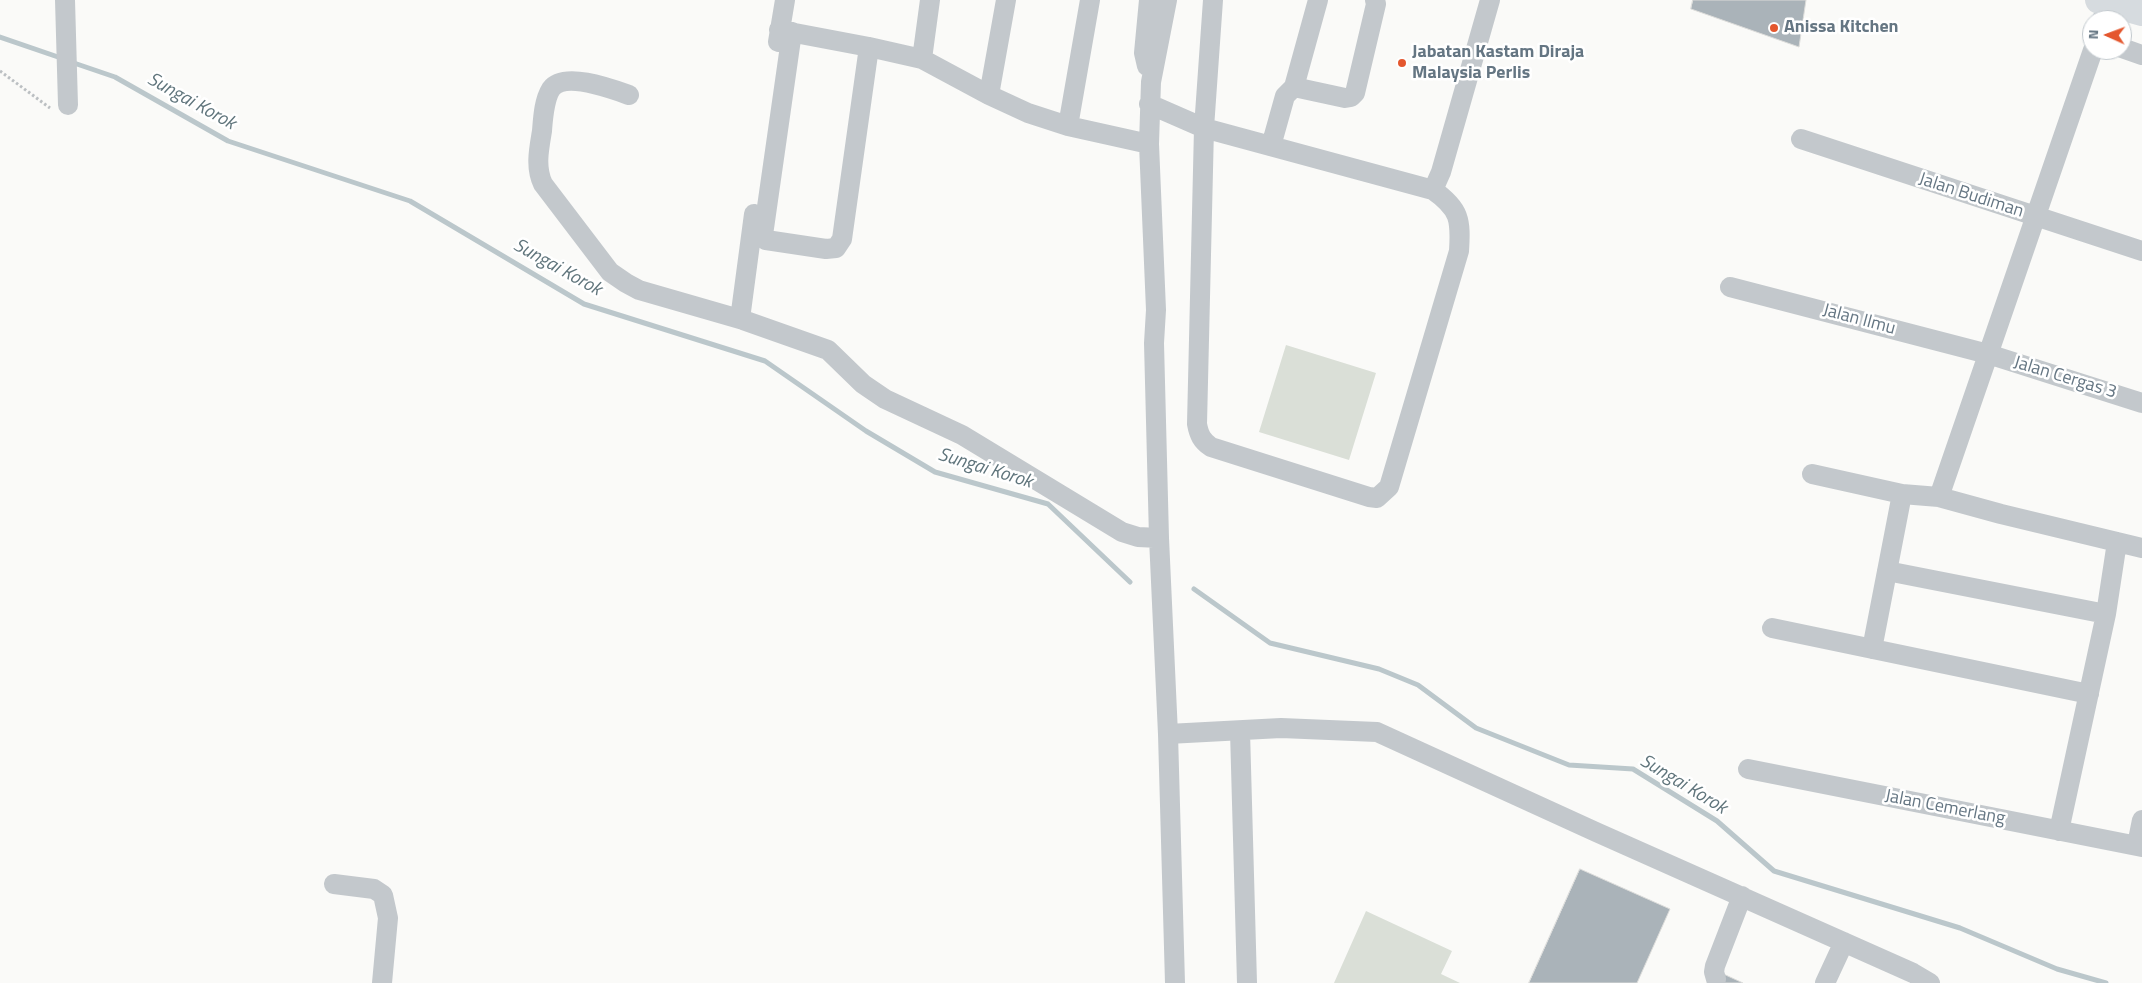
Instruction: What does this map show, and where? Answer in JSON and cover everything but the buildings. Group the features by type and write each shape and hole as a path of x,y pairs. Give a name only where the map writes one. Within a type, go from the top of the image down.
{"highway":[{"path":"2103,8 2142,12"}],"street":[{"path":"65,0 67,101"},
{"path":"784,0 786,31 763,235 766,240 826,249 836,248 842,239 869,46"},
{"path":"922,59 930,0"},
{"path":"989,95 1006,0"},
{"path":"1068,126 1090,0"},
{"path":"1149,0 1144,53 1151,82"},
{"path":"1167,0 1151,82 1149,144 1156,310 1154,343 1159,538 1168,734 1175,983"},
{"path":"1149,104 1204,128 1433,190 1449,201 1461,224 1459,251 1389,487 1377,498 1211,447 1199,435 1197,424 1204,128 1213,0"},
{"path":"1271,146 1285,96 1294,87 1318,0"},
{"path":"1294,87 1351,98 1355,93 1376,0"},
{"path":"1433,190 1441,172 1490,0"},
{"path":"786,31 869,46 922,59 989,95 1028,113 1068,126 1149,144"},
{"path":"740,319 786,31"},
{"path":"1938,497 2089,60"},
{"path":"629,95 583,82 568,82 553,87 547,100 539,151 539,175 544,184 610,272 626,284 639,290 740,319 828,350 863,384 885,398 962,435 1122,532 1138,537 1159,538"},
{"name":"Jalan Budiman","path":"1801,140 2142,252"},
{"name":"Jalan Ilmu","path":"1730,287 1988,354"},
{"name":"Jalan Cergas 3","path":"1988,354 2142,402"},
{"path":"1812,474 1902,494 1938,497 2142,548"},
{"path":"1872,649 1902,494"},
{"path":"2059,831 2106,614 2117,542"},
{"path":"1887,571 2106,614"},
{"path":"1772,628 2089,694"},
{"path":"1168,734 1281,728 1377,732 1913,973 1930,983"},
{"path":"1240,730 1242,858 1247,983"},
{"name":"Jalan Cemerlang","path":"1748,769 2140,846"},
{"path":"2140,846 2142,820"},
{"path":"334,884 374,889 383,895 388,918 382,983"},
{"path":"1716,979 1715,966 1742,896"},
{"path":"1826,983 1844,942"}],"path":[{"path":"0,71 56,112 65,115 67,101"}],"shaded area":[{"path":"1286,345 1376,373 1349,460 1259,432"},
{"path":"1366,911 1452,951 1441,974 1460,983 1334,983"}],"waterway":[{"name":"Sungai Korok","path":"0,37 61,58"},
{"name":"Sungai Korok","path":"71,62 115,77 228,141 410,201 584,304 765,361 866,431 935,472 1048,504 1130,582"},
{"name":"Sungai Korok","path":"1194,589 1270,643 1379,669 1418,685 1476,728 1569,765 1633,769 1717,821 1774,871 1960,928 2057,969 2106,983"}],"place":[{"name":"Anissa Kitchen","path":"1774,28"},
{"name":"Jabatan Kastam Diraja Malaysia Perlis","path":"1402,63"}]}
